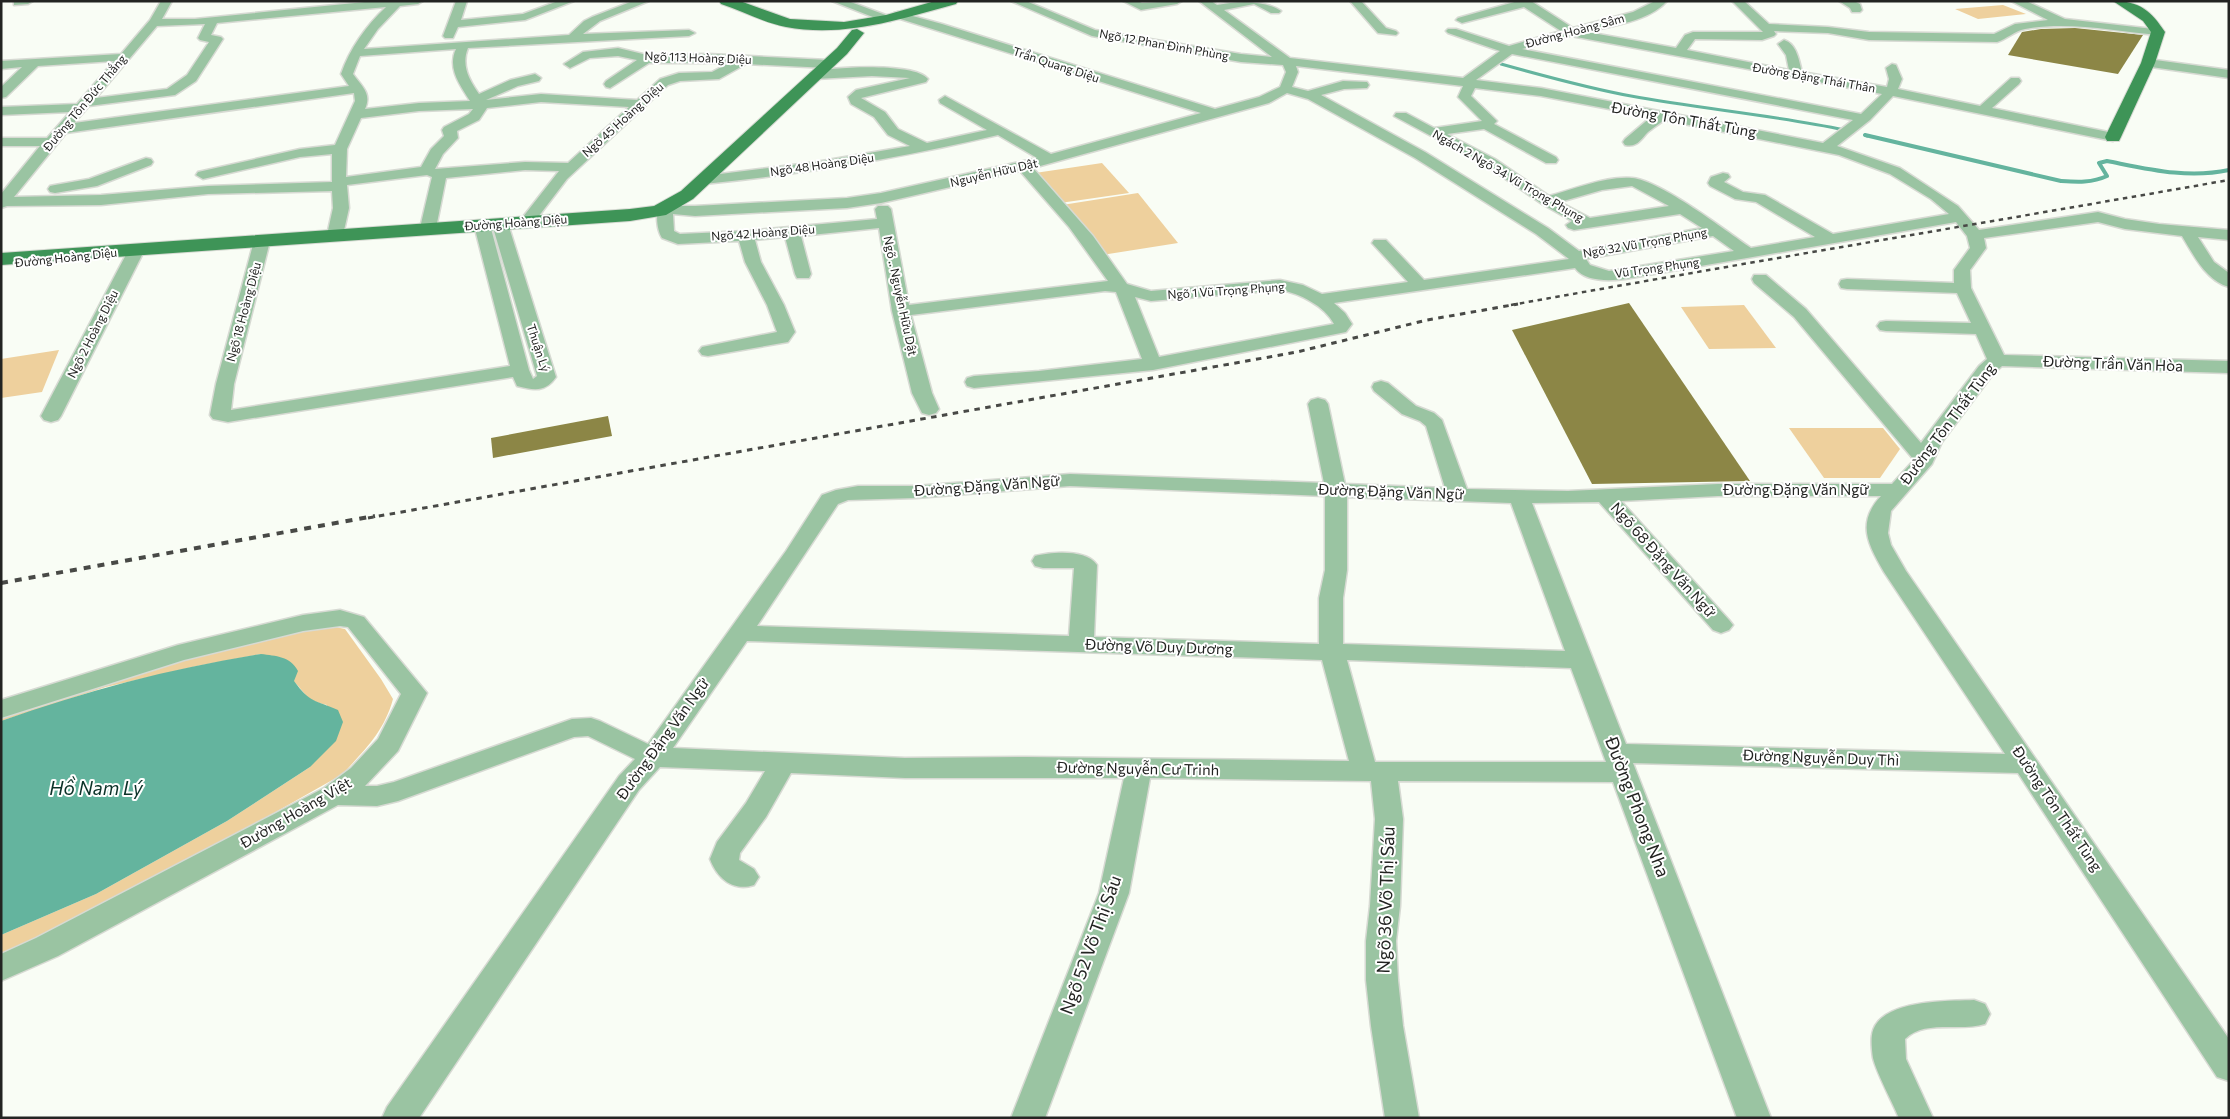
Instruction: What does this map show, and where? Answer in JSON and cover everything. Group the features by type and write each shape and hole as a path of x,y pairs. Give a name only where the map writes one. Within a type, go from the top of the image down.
{"main road":[{"path":"726,1 788,23 844,34"},
{"name":"Đường Hoàng Diệu","path":"1,265 133,251 335,235 647,214 665,209 687,195 704,180 822,69 844,34 893,17 951,1"},
{"path":"2113,137 2148,63 2158,32 2157,28 2148,18 2120,1"},
{"name":"Đường Hoàng Diệu","path":"1,259 86,252 133,251"}],"street":[{"name":"Đường Tôn Đức Thắng","path":"5,200 51,142 153,23 167,1"},
{"path":"153,23 213,20 418,1"},
{"path":"444,46 462,1"},
{"path":"454,24 525,17 568,1"},
{"path":"572,38 588,23 644,1"},
{"name":"Trần Quang Diệu","path":"837,1 893,17 949,29 1094,78 1215,114"},
{"name":"Ngõ 12 Phan Đình Phùng","path":"1016,1 1100,35 1241,58 1288,63"},
{"path":"1128,1 1141,7 1177,1"},
{"path":"1204,1 1288,63 1292,72 1285,89"},
{"path":"1215,9 1255,1 1275,11"},
{"path":"1355,1 1382,31 1392,33"},
{"name":"Đường Hoàng Sâm","path":"1469,83 1510,50 1525,44 1655,8 1662,1"},
{"path":"1737,1 1764,32"},
{"path":"1844,1 1856,6 1856,10"},
{"path":"2016,1 2064,22"},
{"path":"1462,20 1524,2"},
{"name":"Đường Đặng Thái Thân","path":"1524,2 1571,32 1892,92 2113,137"},
{"path":"335,235 341,208 338,164 340,149 362,101 347,74 356,53 370,29 397,3"},
{"path":"1,111 83,105 170,92 192,78 216,39 204,38 213,20"},
{"path":"1679,53 1689,36 1693,35 1828,30 1869,36 1997,38 2004,31 2016,28 2064,22 2158,32"},
{"path":"1452,31 1510,50 1863,118"},
{"path":"356,53 464,44 689,33"},
{"path":"633,54 655,42 664,34"},
{"path":"618,52 620,36"},
{"path":"428,228 433,172 438,148 451,138 452,133 450,130 474,117 481,107 461,77 459,55 464,44"},
{"path":"1784,44 1792,55 1796,75"},
{"name":"Ngõ 113 Hoàng Diệu","path":"570,64 588,55 618,52 633,54 646,59 743,60 822,69 910,72 922,79 861,93 854,97 856,101 876,111 880,115 882,124 889,130 926,148"},
{"path":"1,65 125,57"},
{"path":"610,84 646,59"},
{"name":"Ngõ 45 Hoàng Diệu","path":"527,222 571,167 664,82 715,76 743,60"},
{"path":"1,94 34,63"},
{"name":"Đường Tôn Thất Tùng","path":"1288,63 1541,92 1660,117 1827,147 1865,158 1895,171 1936,196 1959,217 1974,235"},
{"path":"2148,63 2229,74"},
{"path":"1827,147 1892,92 1896,79 1892,68"},
{"path":"478,102 514,83 535,78"},
{"path":"1983,110 2015,81"},
{"path":"1469,83 1464,97 1489,119 1490,121 1486,125"},
{"path":"1308,95 1343,85 1363,85"},
{"path":"63,129 357,89"},
{"name":"Nguyễn Hữu Dật","path":"665,209 681,212 704,211 839,203 881,198 1049,159 1264,100 1285,89"},
{"name":"Vũ Trọng Phụng","path":"1285,89 1308,95 1352,116 1542,231 1578,259 1584,268 1609,276 1750,254 1959,217"},
{"path":"357,114 541,98 642,104"},
{"path":"945,100 1049,159"},
{"name":"Ngách 2 Ngõ 34 Vũ Trọng Phụng","path":"1401,116 1490,162 1547,201 1588,223"},
{"path":"1630,142 1660,117"},
{"path":"1390,138 1486,125 1551,160"},
{"name":"Ngõ 48 Hoàng Diệu","path":"704,180 812,167 926,148 999,131"},
{"path":"1,142 51,142"},
{"path":"203,175 300,153 340,149"},
{"path":"5,200 82,185 106,178 146,162"},
{"path":"5,200 101,200 208,190 260,190 340,184 433,172 525,166 571,167"},
{"path":"974,382 1039,377 1153,364 1121,287 1104,262 1042,186 1023,166"},
{"path":"1723,177 1716,180 1715,183 1740,196 1760,198 1832,240"},
{"path":"1547,201 1618,183 1634,182 1682,209 1750,254"},
{"path":"1593,189 1640,215"},
{"name":"Ngõ .. Nguyễn Hữu Dật","path":"881,198 901,310 926,401"},
{"name":"Ngõ 42 Hoàng Diệu","path":"665,209 666,231 668,235 678,239 746,236 885,223"},
{"path":"1542,231 1682,209"},
{"path":"1846,284 1963,288 1962,270 1978,248 1974,235 2098,218 2124,224 2188,233 2229,235"},
{"name":"Thuận Lý","path":"491,224 547,377 537,385 524,382 520,370 491,224"},
{"name":"Ngõ 32 Vũ Trọng Phụng","path":"1578,259 1714,231"},
{"path":"792,232 803,274"},
{"path":"2188,233 2208,264 2229,282"},
{"path":"708,351 782,338 786,332 774,302 761,280 747,248 746,236"},
{"name":"Ngõ 18 Hoàng Diệu","path":"262,241 225,384 220,415 228,416 520,370"},
{"path":"1380,243 1420,285"},
{"name":"Ngõ 2 Hoàng Diệu","path":"51,416 133,251"},
{"path":"1319,300 1578,259"},
{"path":"1760,279 1800,313 1924,460"},
{"name":"Ngõ 1 Vũ Trọng Phụng","path":"901,310 1105,286 1121,287 1151,296 1280,285 1296,288 1319,300 1343,324 1340,328 1153,364"},
{"name":"Đường Tôn Thất Tùng","path":"1963,288 1997,360 1986,370 1932,441 1924,460 1880,510 1877,533 1880,545 1895,572 2229,1067"},
{"path":"1886,326 1983,329"},
{"name":"Đường Trần Văn Hòa","path":"1997,360 2229,367"},
{"path":"1381,387 1409,410 1427,417 1435,424 1458,494"},
{"name":"Ngõ 36 Võ Thị Sáu","path":"1318,404 1336,490 1336,570 1331,598 1330,631 1332,652 1389,819 1385,906 1380,941 1382,980 1402,1118"},
{"name":"Đường Đặng Văn Ngữ","path":"399,1118 629,783 653,757 738,633 796,553 830,500 842,494 916,492 1070,480 1518,496 1604,495 1756,489 1898,490"},
{"name":"Ngõ 68 Đặng Văn Ngữ","path":"1604,495 1721,625"},
{"name":"Đường Phong Nha","path":"1518,496 1754,1118"},
{"path":"1043,561 1079,561 1086,565 1081,644"},
{"name":"Đường Hoàng Việt","path":"1,709 178,653 303,623 340,618 356,622 414,694 389,744 361,775 334,795 47,947 1,968"},
{"name":"Đường Võ Duy Dương","path":"738,633 1580,660"},
{"path":"334,795 377,796 398,791 572,728 591,727 653,757"},
{"name":"Đường Nguyễn Cư Trinh","path":"653,757 905,768 1027,767 1374,772 1620,762"},
{"name":"Đường Nguyễn Duy Thì","path":"1620,762 2026,764"},
{"path":"744,876 726,867 724,859 727,850 756,810 783,763"},
{"name":"Ngõ 52 Võ Thị Sáu","path":"1028,1118 1060,1030 1114,893 1139,768"},
{"path":"1916,1118 1890,1059 1888,1034 1894,1026 1910,1018 1974,1014"}],"shaded area":[{"path":"2003,5 2026,14 1978,19 1955,9"},
{"path":"1102,163 1129,193 1060,203 1035,173"},
{"path":"1138,193 1178,243 1102,255 1062,205"},
{"path":"1744,305 1776,348 1709,349 1681,307"},
{"path":"59,350 42,392 1,398 1,359"},
{"path":"1789,428 1883,428 1900,449 1880,478 1824,478"},
{"path":"330,626 345,629 393,699 379,731 343,774 120,900 1,953 1,935 96,894 227,821 310,767 327,705 306,696 288,676 261,654 197,666 106,687 1,721 1,712 146,666 282,634"}],"water":[{"name":"Hồ Nam Lý","path":"261,654 272,655 291,662 298,671 294,681 304,693 313,700 338,710 343,722 336,741 310,767 227,821 96,894 1,935 1,721 130,681 195,666"}],"building":[{"path":"2075,28 2143,35 2118,74 2008,55 2022,32 2041,29"},
{"path":"1629,303 1750,481 1592,484 1512,330"},
{"path":"608,416 612,436 493,458 491,438"}],"waterway":[{"path":"1501,64 1582,86 1631,96 1792,120 1845,130"},
{"path":"1867,136 1865,135 2061,181 2090,181 2107,176 2099,163 2107,161 2168,172 2198,174 2229,170"}],"railway":[{"path":"1511,305 2229,180"},
{"path":"368,518 1297,352 1427,320 1518,304"},
{"path":"1,583 375,516"}]}
